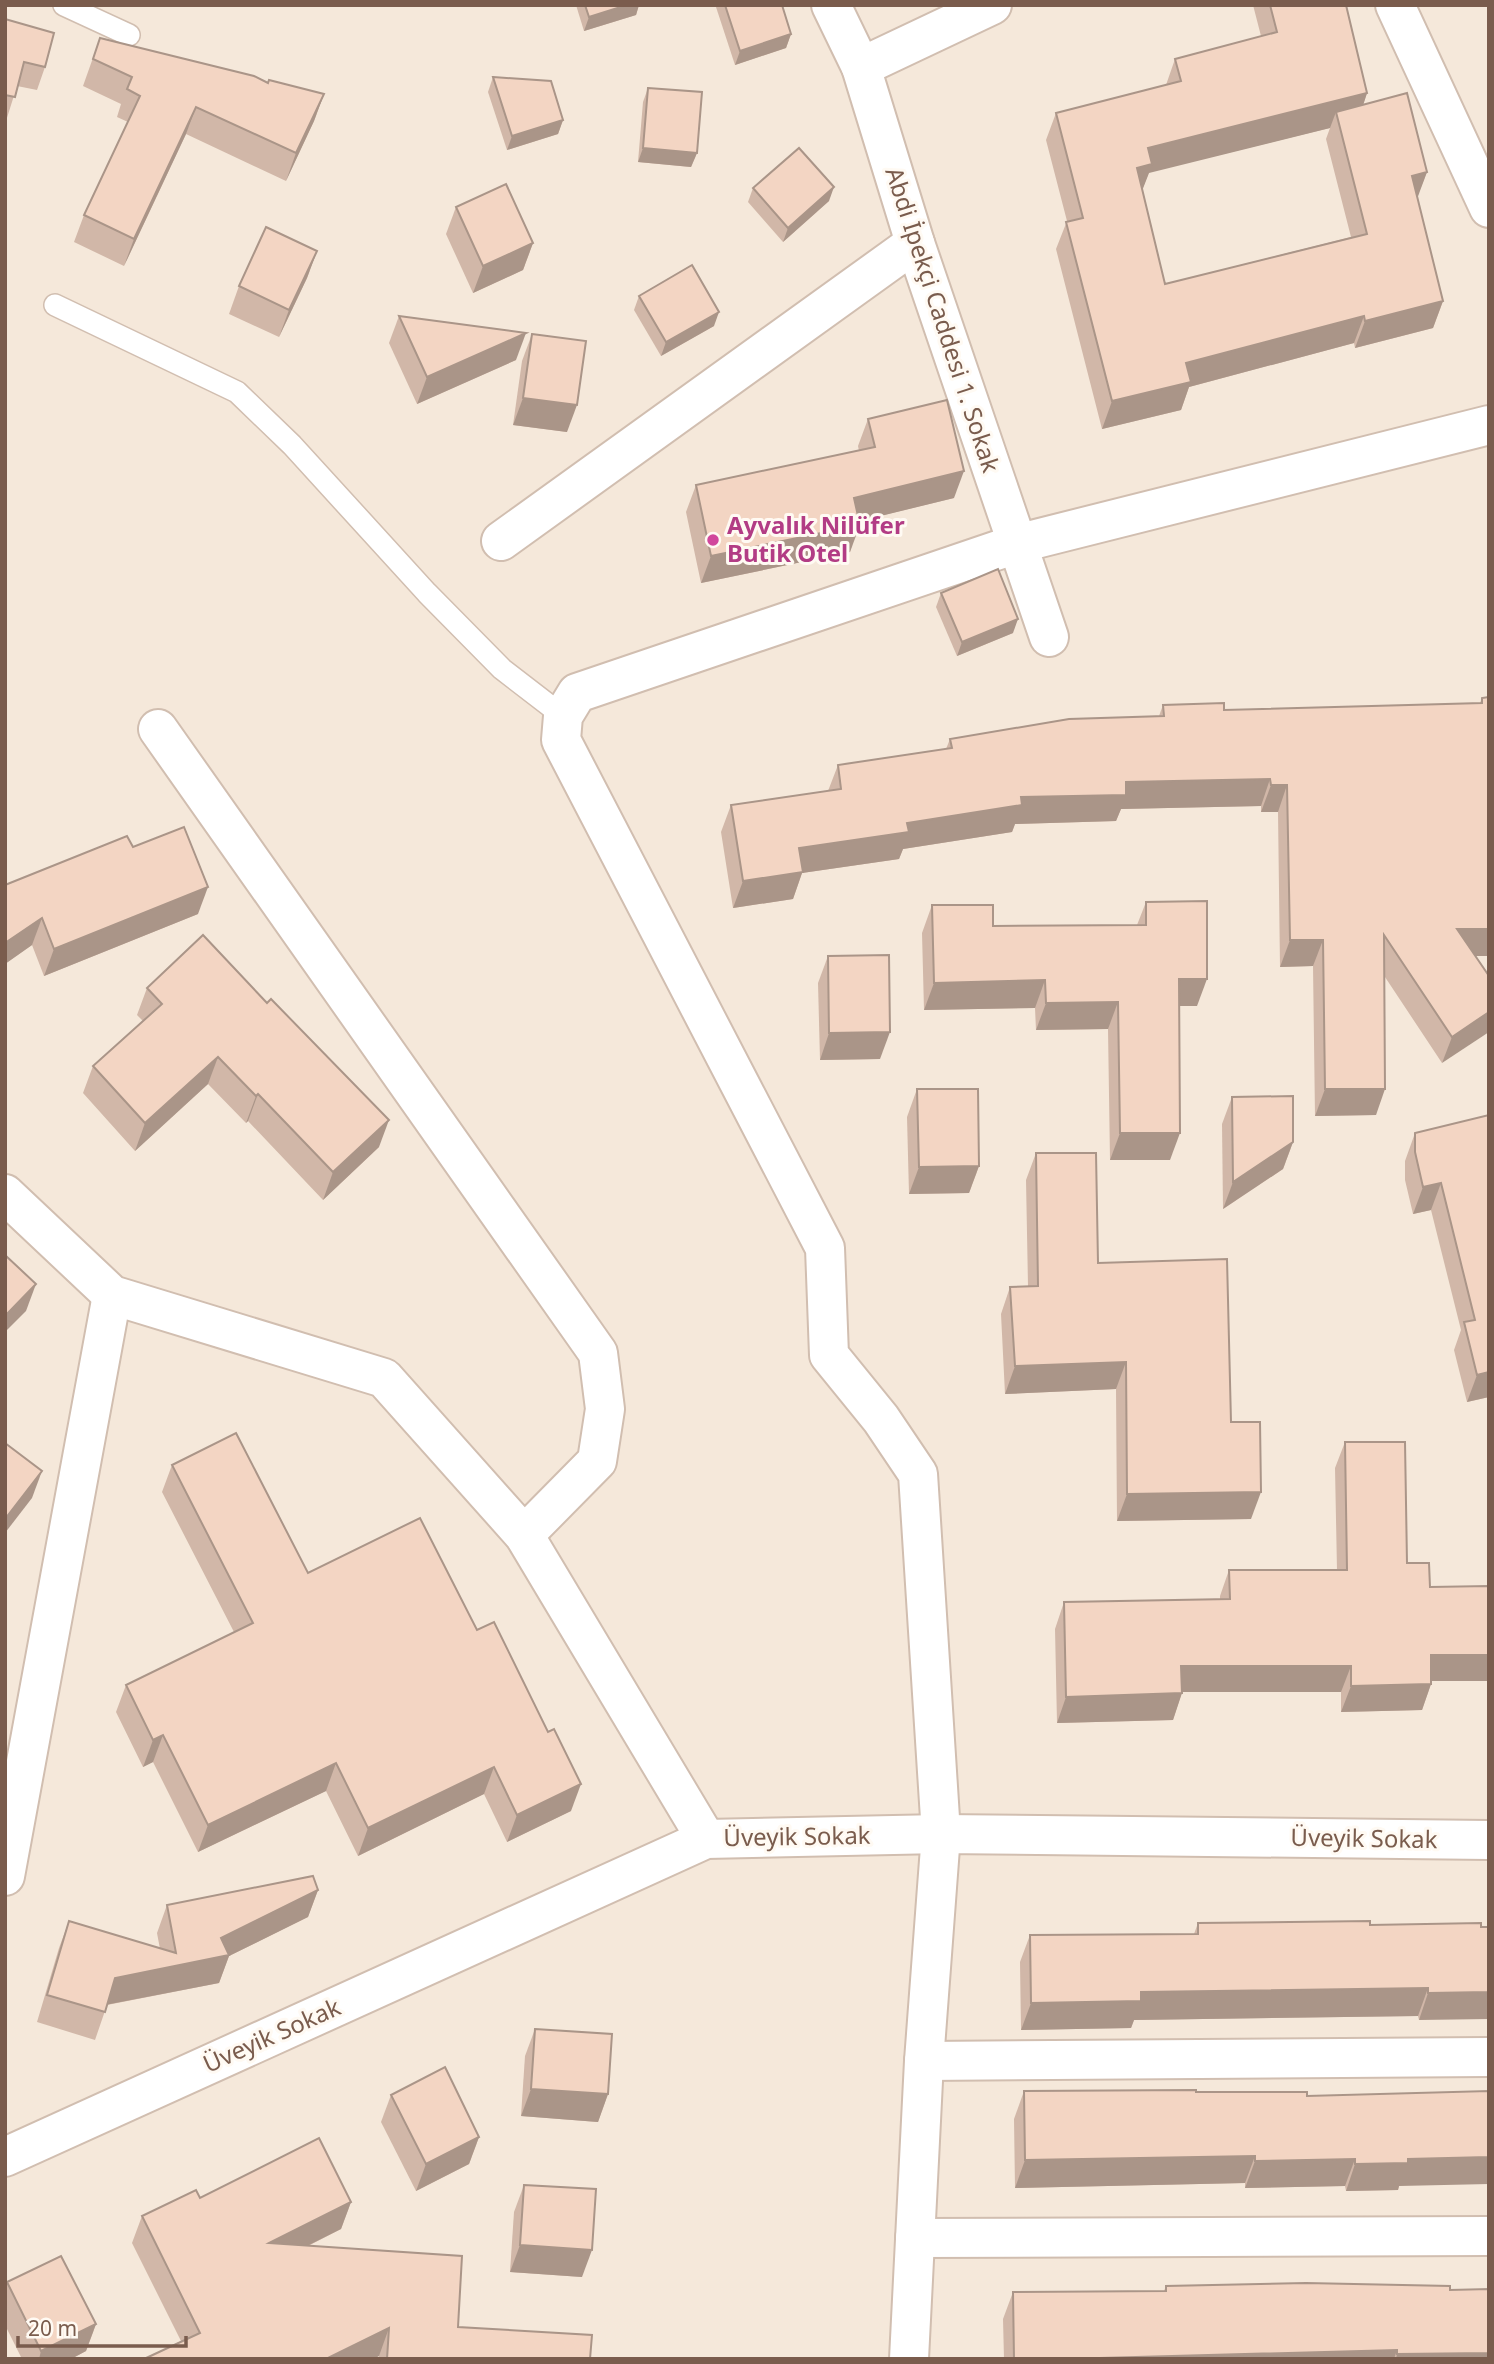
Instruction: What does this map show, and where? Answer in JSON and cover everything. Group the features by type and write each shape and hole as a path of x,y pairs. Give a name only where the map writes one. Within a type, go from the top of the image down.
{"street":[{"name":"Abdi İpekçi Caddesi 1. Sokak","path":"831,5 861,67 915,243 1049,637"},
{"path":"861,67 992,5"},
{"path":"1395,5 1489,208"},
{"path":"501,541 915,243"},
{"path":"909,2359 923,2061 941,1834 918,1474 881,1419 829,1355 825,1248 561,740 563,716 578,693 1016,544 1489,425"},
{"path":"158,729 598,1353 605,1409 597,1461 524,1535"},
{"path":"5,1194 112,1295 384,1378 524,1535 706,1839"},
{"path":"5,1876 112,1295"},
{"name":"Üveyik Sokak","path":"5,2157 706,1839 941,1834 1489,1840"},
{"path":"923,2061 1489,2057"},
{"path":"915,2238 1489,2236"}],"lane":[{"path":"64,5 128,35"},
{"path":"55,305 237,392 292,445 427,593 502,670 563,716"}],"shaded area":[{"path":"5,5 1489,5 1489,2359 5,2359"}],"building":[{"path":"585,5 627,5 589,17"},
{"path":"725,5 782,5 791,34 740,51"},
{"path":"1270,5 1346,5 1367,93 1148,148 1152,164 1137,168 1165,284 1367,234 1336,112 1407,93 1427,172 1412,176 1443,301 1365,321 1364,316 1186,363 1191,382 1112,401 1066,222 1083,218 1056,113 1181,81 1175,59 1277,32"},
{"path":"5,19 54,33 45,67 24,62 15,97 5,95"},
{"path":"100,38 254,76 268,83 269,80 324,94 296,153 196,107 134,239 84,215 140,96 127,89 132,77 93,59"},
{"path":"493,77 551,81 563,120 512,136"},
{"path":"648,88 702,92 697,153 643,148"},
{"path":"799,148 834,187 788,228 753,188"},
{"path":"506,184 533,243 483,266 456,207"},
{"path":"266,227 317,251 289,310 239,286"},
{"path":"692,265 719,312 666,342 639,296"},
{"path":"399,316 526,333 427,377"},
{"path":"532,334 586,341 577,405 523,398"},
{"path":"947,400 964,471 854,498 860,525 711,556 696,485 875,447 868,419"},
{"path":"998,569 1018,619 962,642 941,593"},
{"path":"1489,697 1489,929 1457,929 1489,976 1489,1012 1452,1037 1384,935 1385,1089 1325,1089 1323,940 1290,940 1287,785 1271,785 1270,779 1126,782 1126,795 1021,797 1022,805 907,823 909,832 799,848 803,872 743,881 731,805 841,789 838,765 952,748 950,739 1069,719 1164,716 1163,705 1224,703 1224,710 1482,703 1482,698"},
{"path":"184,827 208,887 54,949 42,918 5,943 5,885 127,836 133,847"},
{"path":"1207,901 1207,979 1179,979 1180,1133 1120,1133 1118,1002 1046,1003 1045,980 934,983 932,905 993,905 993,926 1146,925 1146,902"},
{"path":"203,935 267,1003 271,999 389,1120 333,1172 258,1094 256,1096 218,1057 145,1123 93,1066 162,1004 147,988"},
{"path":"889,955 890,1032 829,1033 828,956"},
{"path":"917,1089 978,1089 979,1166 919,1167"},
{"path":"1293,1096 1293,1142 1233,1182 1232,1097"},
{"path":"1489,1115 1489,1372 1477,1375 1464,1322 1475,1320 1441,1183 1423,1187 1415,1152 1415,1133"},
{"path":"1036,1153 1096,1153 1098,1263 1227,1259 1231,1422 1260,1422 1261,1492 1127,1494 1126,1362 1015,1366 1010,1287 1038,1286"},
{"path":"5,1255 36,1284 5,1316"},
{"path":"236,1433 308,1573 420,1518 477,1630 494,1622 548,1732 554,1729 581,1784 517,1815 494,1767 368,1828 336,1763 208,1825 163,1735 153,1740 126,1685 253,1623 172,1465"},
{"path":"1345,1442 1405,1442 1407,1563 1429,1563 1430,1587 1489,1586 1489,1655 1431,1655 1431,1684 1351,1686 1351,1666 1181,1666 1182,1693 1066,1697 1064,1602 1230,1599 1229,1570 1347,1570"},
{"path":"5,1443 42,1471 5,1519"},
{"path":"313,1876 318,1890 221,1938 229,1955 115,1978 105,2012 47,1995 69,1921 176,1953 167,1905"},
{"path":"1370,1921 1370,1925 1481,1923 1481,1927 1489,1927 1489,1992 1428,1993 1428,1988 1141,1992 1141,2001 1031,2003 1030,1935 1198,1934 1198,1923"},
{"path":"535,2029 612,2034 608,2094 531,2089"},
{"path":"445,2067 479,2137 426,2164 391,2095"},
{"path":"1024,2091 1307,2092 1307,2096 1489,2091 1489,2157 1408,2159 1408,2163 1355,2164 1355,2159 1255,2161 1255,2156 1025,2160"},
{"path":"319,2138 351,2202 269,2243 462,2256 458,2327 592,2335 590,2359 387,2359 389,2328 326,2359 144,2359 200,2333 142,2216 196,2190 200,2198"},
{"path":"524,2185 596,2189 592,2250 520,2245"},
{"path":"61,2256 96,2324 41,2351 7,2282"},
{"path":"1306,2283 1450,2286 1450,2290 1489,2289 1489,2353 1397,2354 1397,2350 1014,2359 1013,2292 1166,2291 1166,2286"}],"place":[{"name":"Ayvalık Nilüfer Butik Otel","path":"713,540"}]}
